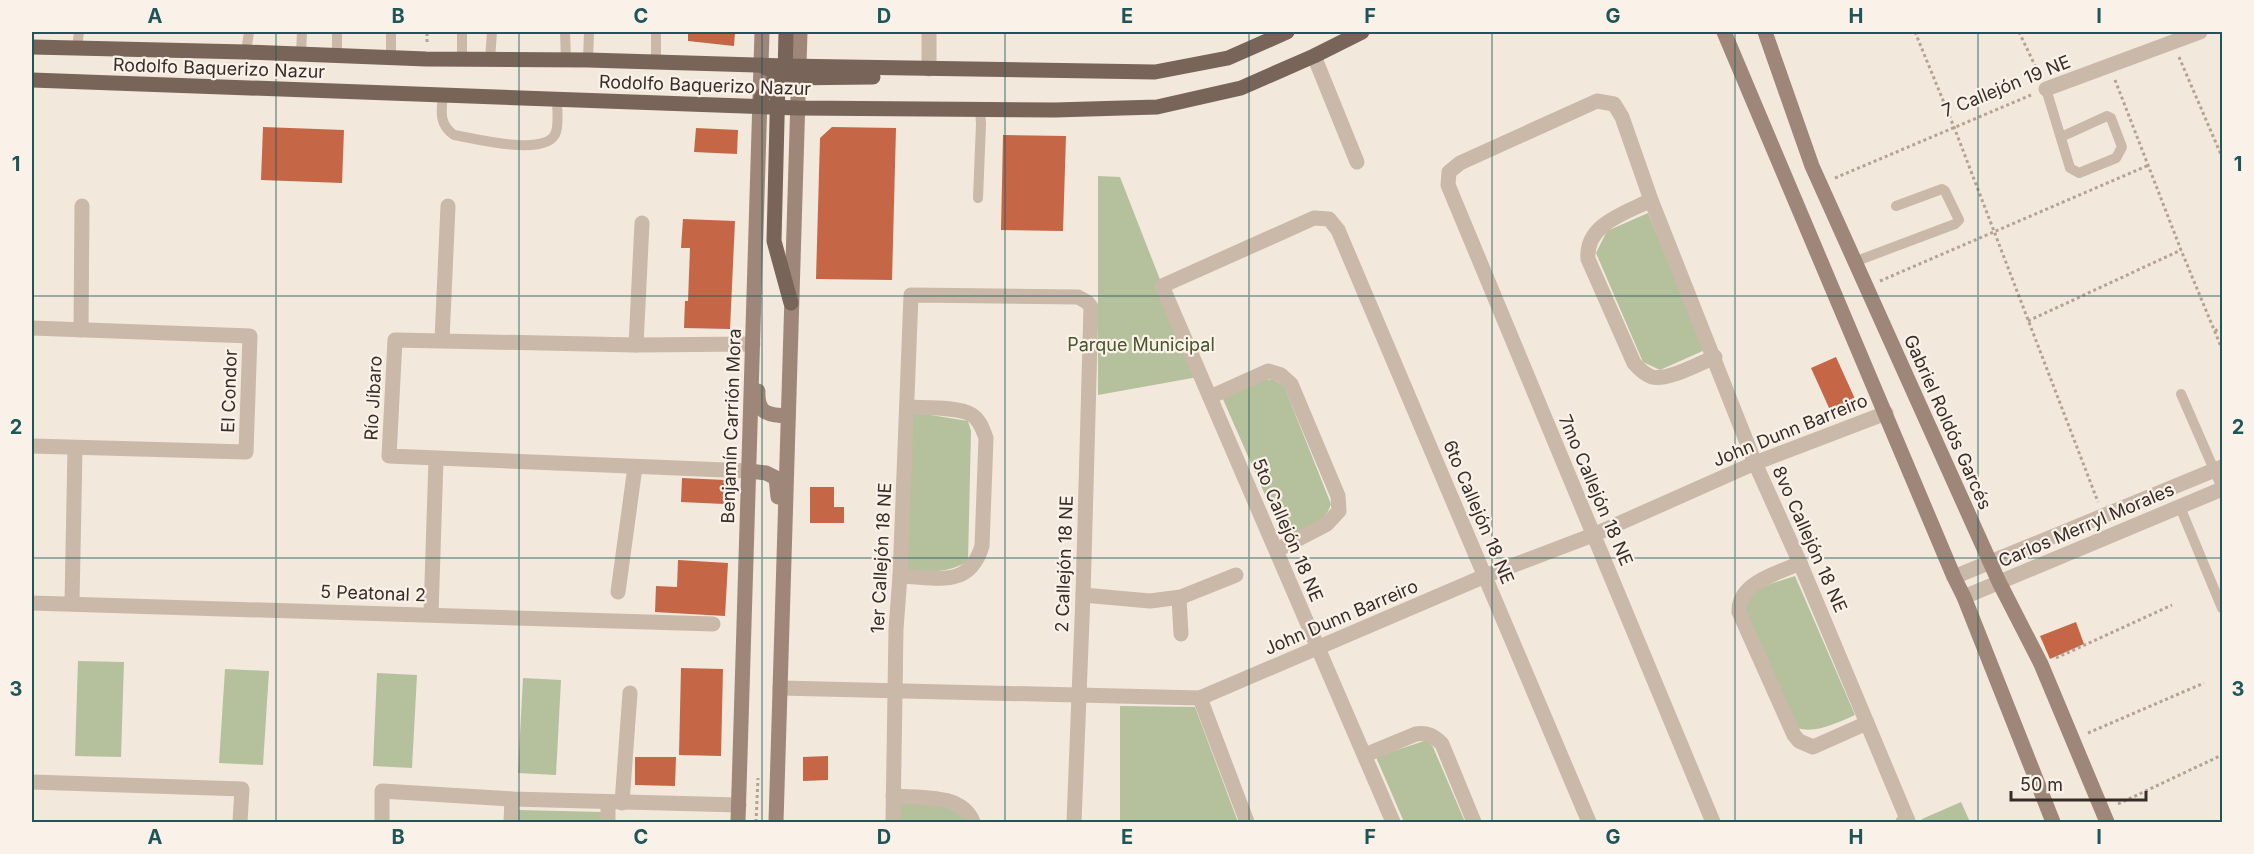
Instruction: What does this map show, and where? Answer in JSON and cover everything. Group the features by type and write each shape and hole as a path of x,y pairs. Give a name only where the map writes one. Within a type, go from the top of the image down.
{"main road":[{"name":"Benjamín Carrión Mora","path":"738,822 762,32"},
{"path":"776,822 798,108 786,99 789,74 786,32"},
{"path":"791,303 774,241 778,107 800,32"},
{"name":"Rodolfo Baquerizo Nazur","path":"789,74 888,68 1155,72 1228,58 1287,32"},
{"name":"Rodolfo Baquerizo Nazur","path":"32,80 557,99 761,102 778,107 798,108 1055,111 1157,107 1241,88 1362,32"},
{"path":"1724,32 1964,597 2053,822"},
{"name":"Gabriel Roldós Garcés","path":"1765,32 1812,166 1999,582 2041,664 2105,817"},
{"name":"Rodolfo Baquerizo Nazur","path":"32,47 761,65"},
{"path":"761,65 774,72 789,74"},
{"path":"761,102 772,83 789,74"},
{"path":"753,344 758,354 759,405 769,414 788,416"},
{"path":"749,471 766,472 776,477 778,533 784,565"}],"street":[{"path":"929,32 929,69"},
{"name":"7 Callejón 19 NE","path":"2046,89 2200,32"},
{"path":"1314,56 1357,162"},
{"name":"7mo Callejón 18 NE","path":"1614,104 1598,101 1460,163 1449,172 1448,185 1713,822"},
{"name":"8vo Callejón 18 NE","path":"1614,104 1623,117 1651,200 1755,463 1867,723 1905,822"},
{"path":"1651,200 1605,223 1596,231 1587,250 1588,259 1634,363 1643,372 1654,378 1664,378 1715,357"},
{"path":"81,330 82,206"},
{"path":"442,340 448,206"},
{"name":"6to Callejón 18 NE","path":"1162,286 1314,218 1329,219 1338,230 1589,822"},
{"path":"636,345 642,223"},
{"name":"5to Callejón 18 NE","path":"1162,286 1393,822"},
{"name":"1er Callejón 18 NE","path":"893,822 897,691 896,629 911,295 1078,297 1088,302 1091,307"},
{"name":"2 Callejón 18 NE","path":"1074,822 1080,695 1091,307"},
{"name":"El Condor","path":"32,328 250,336 246,452 32,446"},
{"name":"Río Jíbaro","path":"749,471 389,456 395,340 636,345 753,344"},
{"path":"1210,397 1268,371 1281,375 1291,384 1338,496 1339,510 1327,524 1277,550"},
{"path":"900,576 955,578 969,571 978,560 982,546 986,438 982,425 972,415 961,411 907,407"},
{"name":"John Dunn Barreiro","path":"780,688 1200,698 1485,576 1593,535 1755,463 1886,412"},
{"path":"72,603 75,448"},
{"path":"431,614 436,459"},
{"path":"618,592 635,467"},
{"name":"Carlos Merryl Morales","path":"1954,577 2218,468"},
{"name":"Carlos Merryl Morales","path":"1964,597 2223,488"},
{"path":"1800,563 1749,586 1741,599 1739,612 1794,735 1799,741 1813,747 1867,723"},
{"path":"1083,595 1150,601 1179,598 1236,575"},
{"path":"1179,598 1180,634"},
{"name":"5 Peatonal 2","path":"32,603 713,624"},
{"path":"608,822 615,802 630,693"},
{"path":"1200,698 1247,822"},
{"path":"1365,755 1424,732 1437,738 1442,744 1474,822"},
{"path":"32,782 242,789 240,822"},
{"path":"382,822 382,790 512,799 739,805"},
{"path":"893,796 941,799 958,805 973,822"},
{"path":"511,822 512,799"}],"lane":[{"path":"76,48 79,32"},
{"path":"246,52 249,32"},
{"path":"301,54 302,32"},
{"path":"337,32 338,56"},
{"path":"391,32 391,57"},
{"path":"462,32 462,59"},
{"path":"490,59 492,32"},
{"path":"565,32 566,60"},
{"path":"588,60 589,32"},
{"path":"656,32 656,61"},
{"path":"2046,89 2070,168 2079,173 2116,158 2122,147 2111,118 2107,116 2061,137"},
{"path":"443,95 442,120 449,132 454,135 512,145 544,143 551,139 556,132 557,99"},
{"path":"978,198 980,109"},
{"path":"1854,262 1955,224 1959,220 1946,191 1942,189 1896,206"},
{"path":"2181,394 2218,468 2223,488"},
{"path":"2180,507 2223,608"}],"path":[{"path":"1915,32 2103,515"},
{"path":"2019,32 2046,89"},
{"path":"2173,42 2223,157"},
{"path":"2109,66 2181,250 2223,349"},
{"name":"7 Callejón 19 NE","path":"1828,182 2046,89"},
{"path":"1873,284 2149,165"},
{"path":"2028,321 2181,250"},
{"path":"2215,331 2223,327"},
{"path":"2041,664 2172,605"},
{"path":"2073,740 2204,683"},
{"path":"2105,817 2223,755"}],"green space":[{"name":"Parque Municipal","path":"1098,176 1120,177 1198,377 1098,395"},
{"path":"1648,213 1705,350 1660,370 1643,362 1596,253 1607,231"},
{"name":"Parque Municipal","path":"1263,379 1274,380 1284,386 1331,504 1319,522 1284,538 1222,397"},
{"path":"912,412 968,421 971,431 968,561 945,570 905,571"},
{"path":"1795,576 1855,715 1810,730 1794,727 1744,612 1746,603 1756,591"},
{"path":"78,661 124,662 121,757 75,756"},
{"path":"225,669 269,671 263,765 219,763"},
{"path":"377,673 417,675 412,768 373,766"},
{"path":"523,678 561,680 556,775 518,773"},
{"path":"1120,706 1195,707 1238,822 1120,822"},
{"path":"1427,740 1433,747 1465,822 1404,822 1376,757"},
{"path":"897,801 935,802 951,808 966,822 897,822"},
{"path":"1961,802 1970,822 1922,822 1922,819"},
{"path":"519,810 603,812 603,822 518,822"}],"building":[{"path":"688,32 735,32 734,46 688,41"},
{"path":"263,127 344,130 342,183 261,180"},
{"path":"832,127 896,128 892,280 816,279 820,138"},
{"path":"696,128 738,130 737,154 694,152"},
{"path":"1003,135 1066,136 1063,231 1001,230"},
{"path":"683,219 735,221 730,329 684,328 685,301 688,301 690,248 681,248"},
{"path":"1836,357 1855,399 1830,410 1811,368"},
{"path":"682,478 725,480 724,504 681,502"},
{"path":"810,487 834,487 834,507 844,507 844,523 810,523"},
{"path":"678,560 728,563 725,616 655,612 656,586 677,587"},
{"path":"2076,622 2084,644 2050,659 2040,636"},
{"path":"681,668 723,669 721,756 679,755"},
{"path":"828,756 828,780 803,781 803,757"},
{"path":"635,757 676,757 675,786 635,785"}]}
